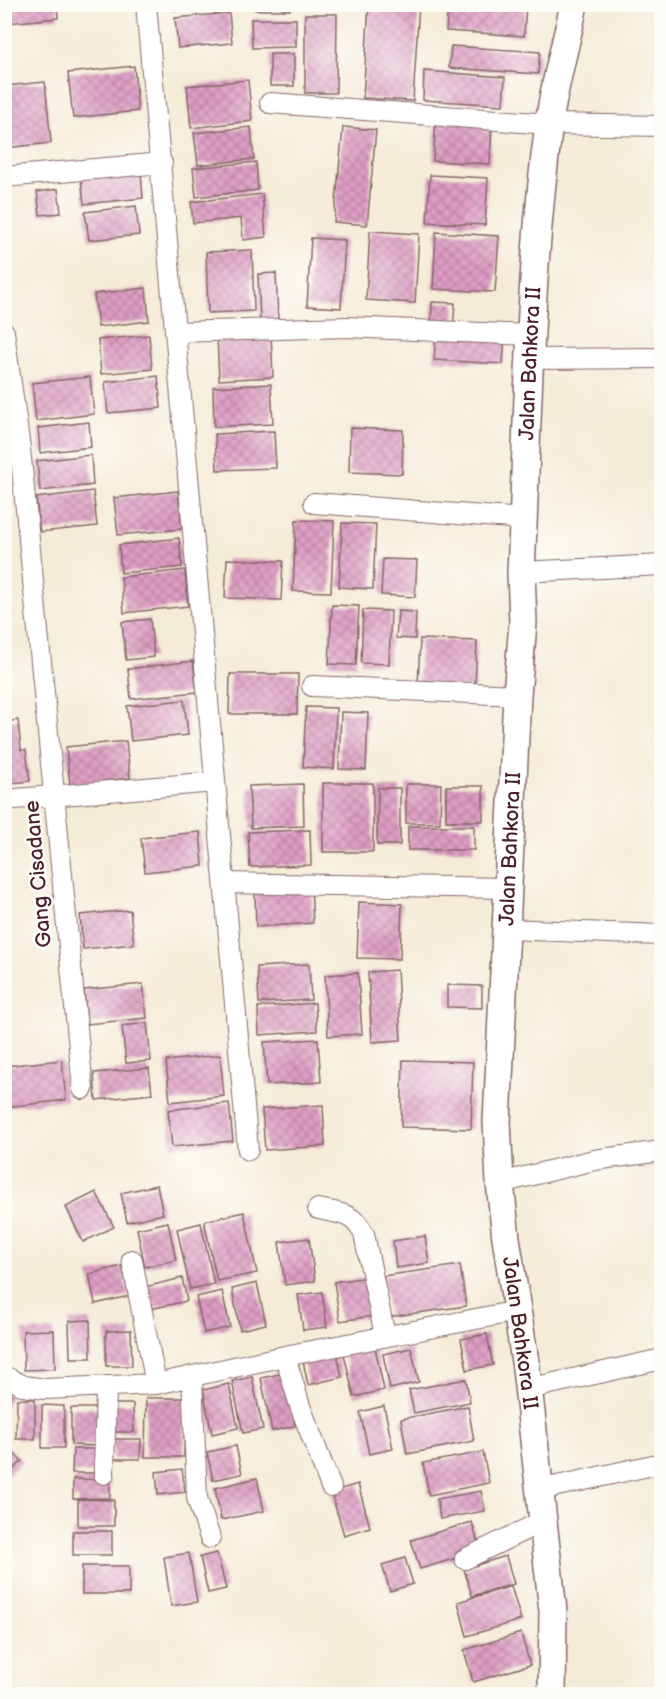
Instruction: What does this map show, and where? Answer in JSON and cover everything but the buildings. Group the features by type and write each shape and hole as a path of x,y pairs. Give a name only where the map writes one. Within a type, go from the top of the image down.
{"street":[{"path":"146,4 162,163 214,782 248,1150"},
{"name":"Jalan Bahkora II","path":"552,1695 553,1611 528,1389 500,1183 497,1122 517,695 523,623 521,572 537,228 556,80 574,4"},
{"path":"270,103 549,124 662,126"},
{"path":"4,177 162,163"},
{"path":"175,332 347,327 531,347 662,358"},
{"name":"Gang Cisadane","path":"4,332 12,450 55,797 83,1089"},
{"path":"314,502 524,519"},
{"path":"521,572 662,565"},
{"path":"312,686 517,695"},
{"path":"4,800 214,782"},
{"path":"225,883 508,888"},
{"path":"505,929 662,935"},
{"path":"500,1183 594,1160 662,1151"},
{"path":"318,1209 344,1214 359,1223 364,1234 384,1336"},
{"path":"132,1260 156,1384"},
{"path":"4,1376 24,1386 45,1389 156,1384 285,1356 517,1311"},
{"path":"285,1356 300,1406 331,1487"},
{"path":"528,1389 662,1359"},
{"path":"192,1376 197,1498 210,1538"},
{"path":"104,1474 106,1386"},
{"path":"539,1490 662,1463"},
{"path":"465,1559 543,1521"}]}
